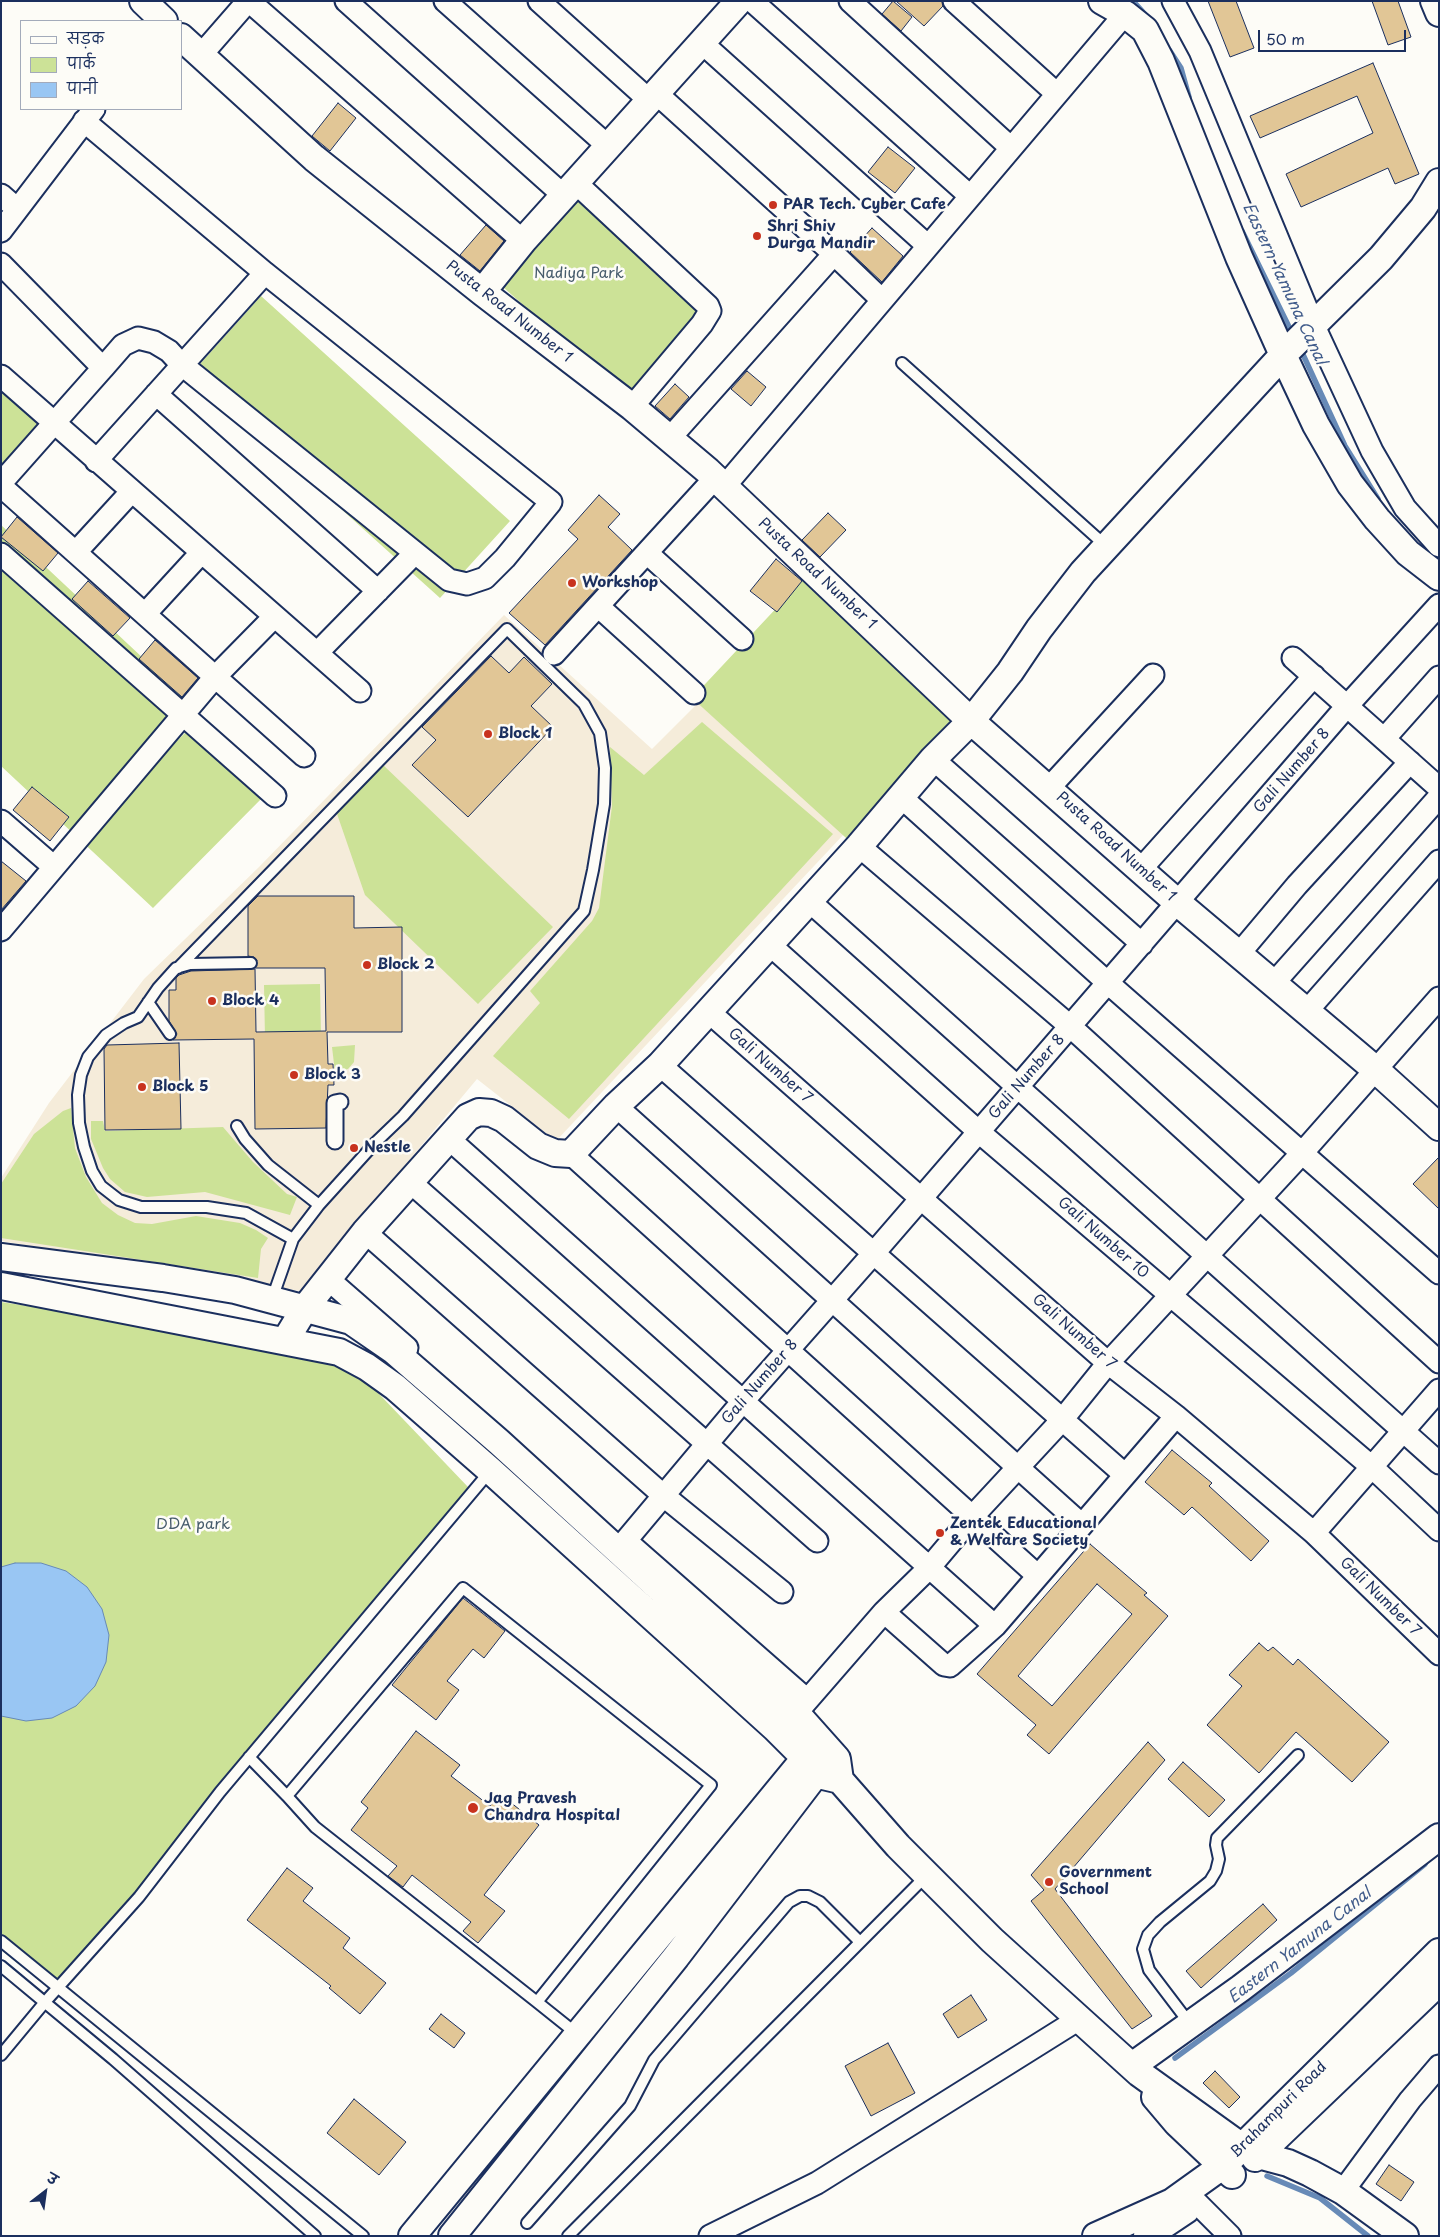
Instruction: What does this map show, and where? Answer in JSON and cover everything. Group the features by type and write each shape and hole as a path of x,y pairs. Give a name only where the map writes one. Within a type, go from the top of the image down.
{"street":[{"path":"143,1 163,20"},
{"path":"201,55 249,1 522,241"},
{"path":"346,1 708,306 710,311 702,324 632,407"},
{"path":"445,1 609,147"},
{"path":"539,1 834,254 882,300"},
{"path":"482,292 522,241 739,1"},
{"path":"752,1 970,196"},
{"path":"850,1 1011,148"},
{"path":"954,1 1057,94"},
{"path":"1102,1 1125,14 1145,30 1161,61 1239,257 1286,352 1316,425 1350,484 1377,519 1408,553 1439,577"},
{"path":"1173,1 1200,51 1311,326 1372,451 1404,508 1439,546"},
{"path":"1434,1 1439,13"},
{"path":"554,654 647,552 719,483 882,300 1125,14"},
{"name":"Pusta Road Number 1","path":"182,38 314,158 482,292 632,407 669,439 719,483 971,721 1178,903 1376,1070 1439,1127"},
{"path":"701,42 928,246"},
{"path":"1,231 9,202 89,115 265,274 551,502 505,558 485,578 467,584 449,580 182,364 169,351 154,342 138,338 123,345 1,485 304,756"},
{"path":"570,1154 616,1106 660,1065 859,846 933,759 971,721 1010,672 1039,628 1078,579 1286,352 1381,258 1423,208 1439,182"},
{"path":"669,439 834,254"},
{"path":"1,264 103,368"},
{"path":"96,461 265,274"},
{"path":"1,376 360,691"},
{"path":"156,394 378,591"},
{"path":"76,552 131,492"},
{"path":"647,552 742,639"},
{"path":"144,614 201,553"},
{"path":"316,653 415,553"},
{"path":"1,554 275,796"},
{"name":"Gali Number 8","path":"622,1546 743,1401 874,1254 1347,706 1439,605"},
{"path":"598,606 694,693"},
{"path":"1,930 215,677 274,617"},
{"path":"1293,658 1439,788"},
{"path":"1049,788 1153,675"},
{"path":"1140,870 1314,676"},
{"path":"1384,739 1439,677"},
{"path":"933,759 1142,944"},
{"path":"1238,954 1410,762"},
{"path":"901,797 1108,983 1439,1273"},
{"path":"1273,984 1439,797"},
{"path":"1,821 54,867"},
{"path":"859,846 1071,1027 1439,1362"},
{"path":"1306,1012 1439,861"},
{"path":"808,900 1439,1463"},
{"name":"Gali Number 10","path":"769,944 979,1132 1373,1468 1439,1530"},
{"path":"802,1706 884,1612 929,1568 972,1517 1062,1420 1108,1363 1303,1152 1439,998"},
{"name":"Gali Number 7","path":"709,1012 1108,1363 1176,1416 1314,1533 1439,1654"},
{"path":"660,1065 1124,1474"},
{"path":"336,1141 335,1103 340,1102"},
{"path":"616,1106 1082,1525"},
{"path":"285,1341 305,1308 365,1232 468,1117 479,1112 504,1118 538,1146 555,1153 570,1154 1038,1576"},
{"path":"448,1138 995,1626"},
{"path":"409,1181 817,1542"},
{"path":"365,1232 664,1496 782,1592"},
{"path":"1,1257 163,1278 235,1290 351,1321 393,1350 500,1461 775,1728 823,1761 898,1846 992,1940 1135,2070 1250,2151 1288,2163 1343,2191 1405,2236"},
{"path":"328,1279 622,1546 802,1706 823,1761"},
{"path":"1,1286 339,1352 367,1367 622,1546"},
{"path":"1314,1533 1373,1468 1439,1390"},
{"path":"884,1612 947,1666 953,1664 995,1626 1124,1474 1176,1416"},
{"path":"412,2236 578,2034 823,1761"},
{"path":"452,2236 586,2070 823,1761"},
{"path":"1135,2070 1191,2025 1439,1836"},
{"name":"Brahampuri Road","path":"1250,2151 1439,1952"},
{"name":"Brahampuri Road","path":"1147,2236 1250,2151 1439,1982"},
{"path":"710,2236 817,2183 1079,2018"},
{"path":"1343,2191 1410,2100 1439,2066"},
{"path":"1135,2070 1152,2094 1177,2123 1227,2170"},
{"path":"1192,2197 1230,2236"},
{"name":"Brahampuri Road","path":"1096,2236 1172,2202 1192,2197"}],"lane":[{"path":"902,363 1107,546"},
{"path":"272,1300 293,1239 318,1205 376,1142 403,1116 584,911 604,804 605,768 600,734 584,704 507,629 158,988 138,1017 124,1023 106,1035 88,1057 81,1075 78,1095 84,1147 100,1186 119,1200 141,1207 207,1207 246,1213 293,1239"},
{"path":"178,968 190,964 250,963"},
{"path":"148,1002 170,1034"},
{"path":"237,1126 245,1139 268,1165 318,1205"},
{"path":"1,2055 58,1987 140,1897 249,1757 500,1461"},
{"path":"287,1796 463,1588 711,1785 537,2002"},
{"path":"1191,2025 1149,1970 1143,1949 1148,1935 1160,1922 1210,1881 1216,1871 1219,1859 1216,1845 1217,1838 1298,1755"},
{"path":"249,1757 315,1827 578,2034"},
{"path":"568,2236 927,1875"},
{"path":"527,2223 630,2106 654,2060 789,1902 800,1896 808,1896 820,1902 860,1942"},
{"path":"1,1941 364,2236"},
{"path":"1,1966 315,2236"}],"shaded area":[{"path":"504,615 652,749 698,703 845,833 556,1141 477,1079 300,1291 1,1241 1,1178 49,1103 144,979 259,867"}],"green space":[{"name":"Nadiya Park","path":"576,183 706,319 630,400 494,279"},
{"path":"261,296 510,521 440,598 191,374"},
{"path":"1,376 45,416 1,475"},
{"path":"1,525 192,704 86,831 192,726 266,794 153,908 1,766"},
{"path":"813,569 969,724 856,847 692,698"},
{"path":"702,722 833,834 569,1119 493,1056 540,1003 530,991 592,921 599,908 612,806 610,747 644,775"},
{"path":"382,764 553,927 478,1004 365,895 336,811"},
{"path":"320,984 321,1037 265,1038 264,985"},
{"path":"355,1045 354,1062 348,1069 335,1072 332,1047"},
{"path":"71,1108 75,1148 86,1177 102,1203 118,1215 135,1223 152,1224 196,1216 240,1223 256,1230 268,1238 261,1249 258,1278 1,1238 1,1184 34,1134 63,1111"},
{"path":"91,1121 103,1121 105,1131 223,1127 253,1162 287,1194 297,1197 290,1215 205,1192 147,1197 125,1192 110,1179 103,1168 91,1139"},
{"name":"DDA park","path":"1,1302 339,1352 468,1487 222,1794 56,1994 1,1950"}],"water":[{"path":"15,1563 41,1563 66,1571 87,1587 102,1609 109,1635 106,1662 95,1686 76,1706 52,1718 26,1721 1,1716 1,1567"}],"building":[{"path":"893,1 912,17 901,31 882,14"},
{"path":"896,1 942,1 943,6 924,26"},
{"path":"1208,1 1236,1 1254,48 1230,57"},
{"path":"1372,1 1398,1 1411,37 1388,45"},
{"path":"1373,63 1419,174 1395,184 1388,168 1301,207 1286,174 1373,133 1357,96 1260,138 1250,116"},
{"path":"338,103 356,118 330,151 312,136"},
{"path":"888,147 915,168 895,193 868,172"},
{"path":"486,225 504,241 480,271 460,255"},
{"path":"872,228 903,256 882,282 850,252"},
{"path":"747,371 766,387 751,406 731,389"},
{"path":"675,384 689,397 670,419 655,406"},
{"name":"Workshop","path":"599,495 620,514 608,527 632,550 545,645 509,613 578,539 568,530"},
{"path":"828,513 846,530 820,557 802,540"},
{"path":"17,517 58,553 43,571 1,537"},
{"path":"776,559 802,581 777,612 750,591"},
{"path":"88,581 130,618 113,636 72,599"},
{"path":"155,640 198,678 182,697 139,659"},
{"name":"Block 1","path":"491,656 509,673 524,657 552,684 531,706 553,727 468,817 412,765 436,740 422,727"},
{"path":"32,787 69,817 50,841 13,810"},
{"path":"1,861 26,881 1,910"},
{"path":"258,896 354,896 354,928 402,927 402,1032 327,1032 328,1064 333,1064 334,1085 328,1085 326,1128 255,1129 254,1039 173,1040 177,1034 169,1021 169,990 176,990 176,978 179,975 191,971 255,969 256,1032 326,1031 325,968 255,968 257,960 254,957 248,956 248,906"},
{"name":"Block 5","path":"179,1043 181,1129 105,1130 104,1049 107,1045"},
{"path":"1439,1157 1439,1209 1413,1184"},
{"path":"1172,1450 1212,1483 1209,1486 1269,1541 1251,1561 1192,1507 1184,1515 1145,1482"},
{"path":"1090,1544 1147,1593 1144,1595 1168,1616 1049,1754 1027,1735 1036,1725 977,1674","holes":["1097,1584 1132,1614 1052,1706 1018,1676"]},
{"path":"463,1598 505,1631 484,1658 473,1649 447,1681 459,1690 436,1720 392,1685"},
{"path":"1259,1643 1268,1651 1273,1647 1293,1665 1298,1659 1389,1742 1352,1782 1296,1732 1259,1773 1207,1725 1242,1686 1229,1675"},
{"path":"416,1731 460,1765 451,1776 490,1806 500,1794 539,1825 484,1895 505,1911 478,1943 463,1931 471,1922 412,1875 403,1887 388,1876 397,1866 351,1830 368,1808 361,1802"},
{"name":"Government School","path":"1148,1742 1165,1760 1055,1889 1152,2016 1132,2029 1031,1901 1044,1890 1031,1875"},
{"path":"1183,1762 1225,1800 1209,1817 1168,1779"},
{"path":"287,1868 313,1888 303,1901 350,1938 343,1948 386,1983 360,2014 329,1988 331,1986 247,1920"},
{"path":"1263,1904 1277,1920 1201,1988 1186,1971"},
{"path":"971,1995 987,2020 958,2038 943,2014"},
{"path":"441,2014 465,2033 454,2048 429,2029"},
{"path":"888,2043 915,2093 871,2116 845,2066"},
{"path":"1215,2071 1240,2097 1229,2108 1203,2083"},
{"path":"354,2099 406,2142 379,2175 327,2133"},
{"path":"1389,2165 1414,2182 1401,2201 1376,2184"}],"waterway":[{"name":"Eastern Yamuna Canal","path":"1133,1 1152,22"},
{"name":"Eastern Yamuna Canal","path":"1170,51 1181,68 1189,97"},
{"name":"Eastern Yamuna Canal","path":"1242,231 1293,335"},
{"name":"Eastern Yamuna Canal","path":"1300,348 1345,446 1378,499"},
{"name":"Eastern Yamuna Canal","path":"1175,2058 1291,1973 1425,1864"},
{"path":"1267,2176 1320,2198 1368,2236"}],"place":[{"name":"PAR Tech. Cyber Cafe","path":"773,205"},
{"name":"Shri Shiv Durga Mandir","path":"757,236"},
{"name":"Workshop","path":"572,583"},
{"name":"Block 1","path":"488,734"},
{"name":"Block 2","path":"367,965"},
{"name":"Block 4","path":"212,1001"},
{"name":"Block 3","path":"294,1075"},
{"name":"Block 5","path":"142,1087"},
{"name":"Nestle","path":"354,1148"},
{"name":"Zentek Educational & Welfare Society","path":"940,1533"},
{"name":"Jag Pravesh Chandra Hospital","path":"473,1808"},
{"name":"Government School","path":"1049,1882"}]}
